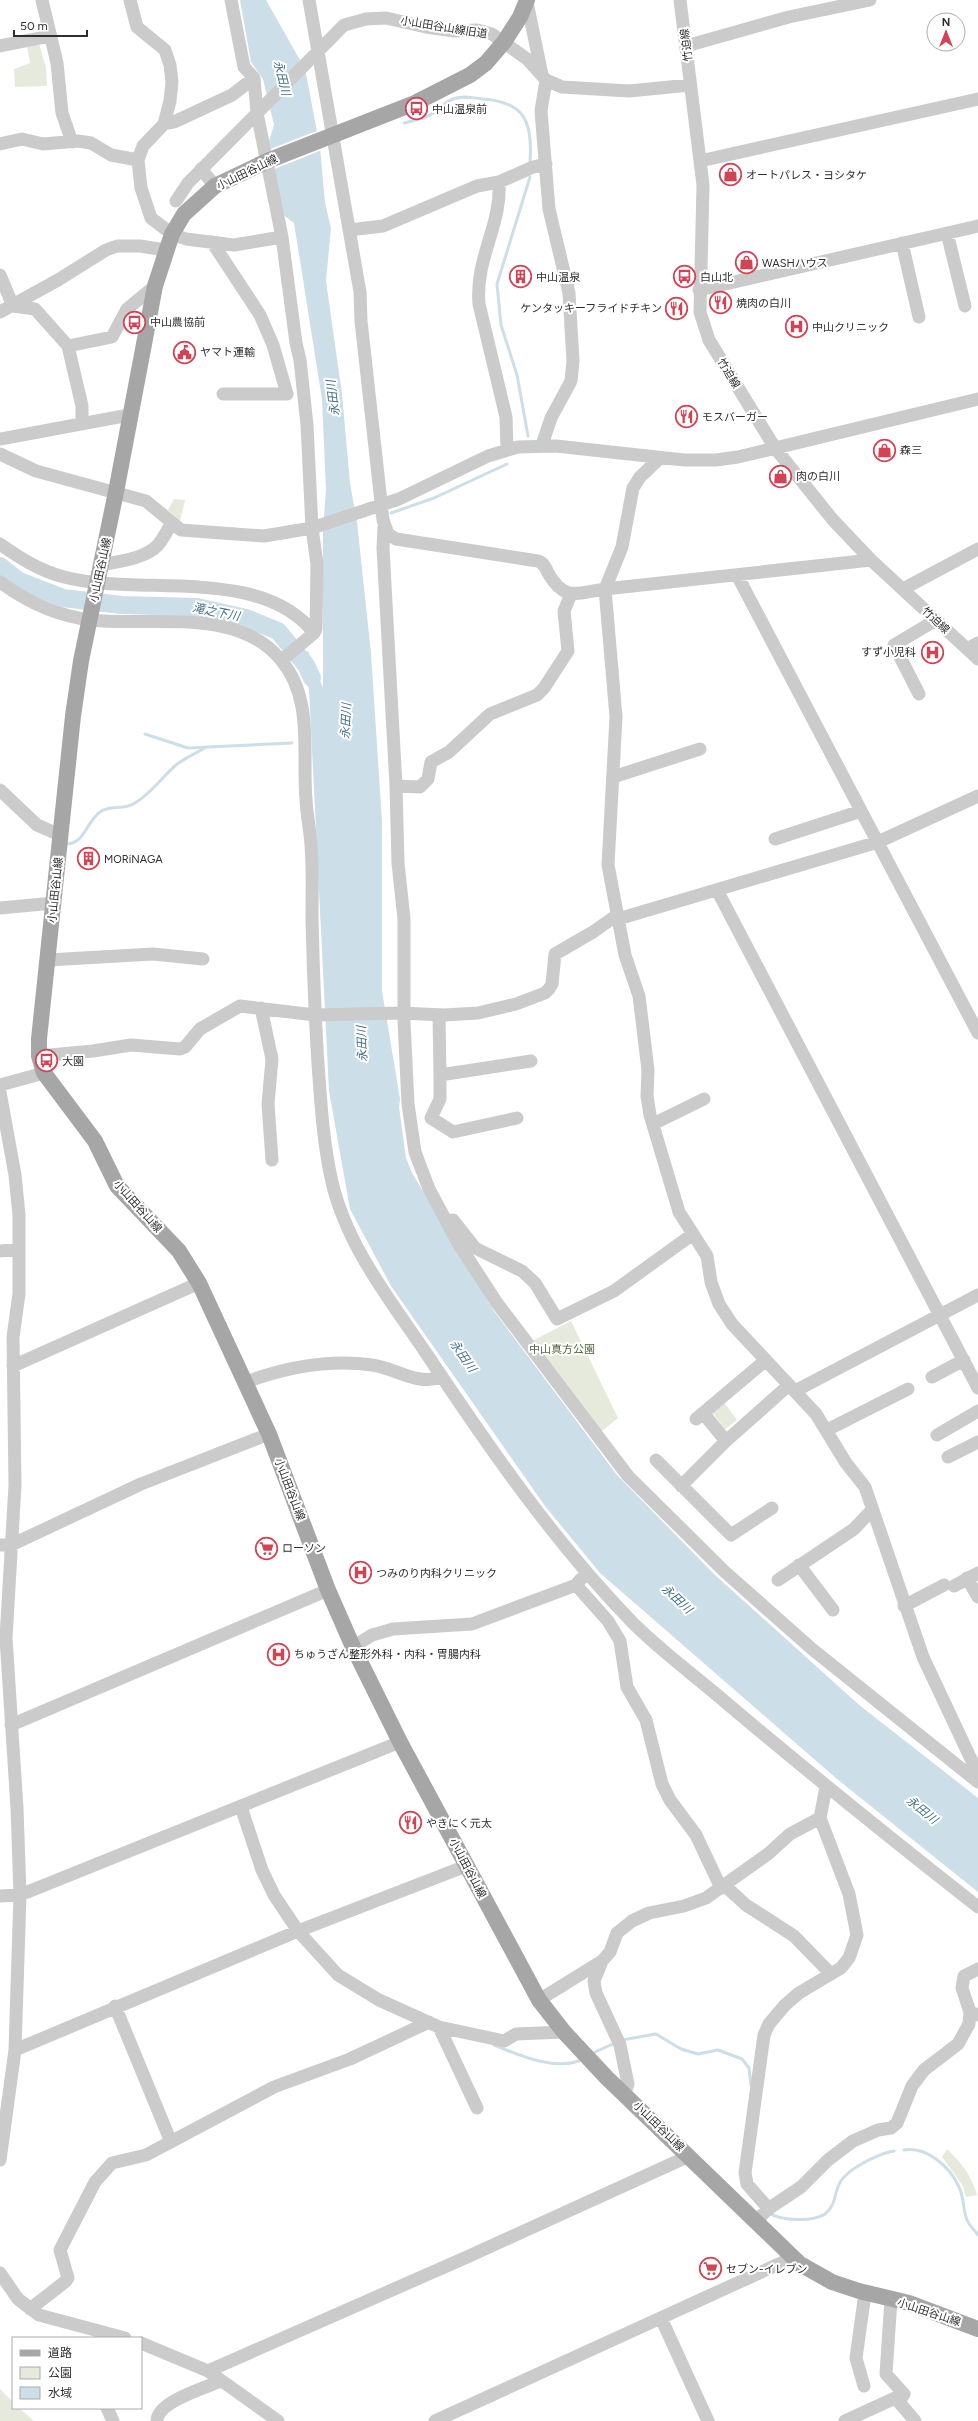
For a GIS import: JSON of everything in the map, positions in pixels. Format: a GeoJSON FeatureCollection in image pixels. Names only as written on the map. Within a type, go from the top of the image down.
{"type":"FeatureCollection","features":[{"type":"Feature","properties":{"kind":"main road","name":"小山田谷山線"},"geometry":{"type":"LineString","coordinates":[[527,1],[504,42],[486,63],[451,86],[415,103],[268,161],[215,186],[184,214],[172,234],[165,250],[154,286],[102,565],[81,661],[73,716],[60,835],[39,1039],[39,1056],[44,1073],[95,1141],[117,1186],[179,1251],[199,1283],[269,1434],[328,1590],[353,1647],[400,1742],[539,2000],[564,2032],[607,2078],[625,2093],[689,2156],[763,2214],[792,2258],[832,2282],[865,2293],[909,2304],[978,2329]]}},
{"type":"Feature","properties":{"kind":"street"},"geometry":{"type":"LineString","coordinates":[[42,0],[57,63],[62,113],[72,142]]}},
{"type":"Feature","properties":{"kind":"street"},"geometry":{"type":"LineString","coordinates":[[130,0],[137,27],[164,50],[170,65],[172,82],[170,101],[164,124],[143,146],[138,160],[141,188],[151,218],[172,234],[186,239],[245,244],[282,237]]}},
{"type":"Feature","properties":{"kind":"street"},"geometry":{"type":"LineString","coordinates":[[231,0],[244,68],[254,78],[257,113],[268,161],[282,237],[305,411],[312,528],[317,564],[317,621],[314,633],[282,660]]}},
{"type":"Feature","properties":{"kind":"street"},"geometry":{"type":"LineString","coordinates":[[309,0],[319,48],[360,292],[361,321],[380,505],[384,527],[384,571],[396,786],[398,863],[404,919],[402,1013],[411,1128],[419,1163],[429,1189],[443,1216],[497,1303],[628,1476],[724,1572],[812,1649],[978,1775]]}},
{"type":"Feature","properties":{"kind":"street","name":"竹迫線"},"geometry":{"type":"LineString","coordinates":[[680,0],[700,161],[703,204],[699,290],[700,312],[709,340],[775,448],[832,520],[936,620],[973,646],[978,659]]}},
{"type":"Feature","properties":{"kind":"street"},"geometry":{"type":"LineString","coordinates":[[686,46],[789,17],[870,0]]}},
{"type":"Feature","properties":{"kind":"street"},"geometry":{"type":"LineString","coordinates":[[527,1],[544,78],[541,111],[548,208],[561,254],[569,293],[573,361],[570,381],[551,418],[542,445]]}},
{"type":"Feature","properties":{"kind":"street","name":"小山田谷山線旧道"},"geometry":{"type":"LineString","coordinates":[[257,113],[319,48],[344,25],[366,19],[386,18],[454,31],[477,30],[492,34],[527,59],[544,78]]}},
{"type":"Feature","properties":{"kind":"street"},"geometry":{"type":"LineString","coordinates":[[0,46],[50,36]]}},
{"type":"Feature","properties":{"kind":"street"},"geometry":{"type":"LineString","coordinates":[[164,124],[174,122],[232,95],[254,78]]}},
{"type":"Feature","properties":{"kind":"street"},"geometry":{"type":"LineString","coordinates":[[544,78],[562,87],[629,91],[690,85]]}},
{"type":"Feature","properties":{"kind":"street"},"geometry":{"type":"LineString","coordinates":[[700,161],[978,99]]}},
{"type":"Feature","properties":{"kind":"street"},"geometry":{"type":"LineString","coordinates":[[176,201],[188,182],[257,113]]}},
{"type":"Feature","properties":{"kind":"street"},"geometry":{"type":"LineString","coordinates":[[0,144],[22,139],[43,144],[72,142],[91,143],[111,155],[138,160]]}},
{"type":"Feature","properties":{"kind":"street"},"geometry":{"type":"LineString","coordinates":[[349,230],[383,226],[477,186],[499,182],[533,167],[546,164]]}},
{"type":"Feature","properties":{"kind":"street"},"geometry":{"type":"LineString","coordinates":[[201,168],[215,186]]}},
{"type":"Feature","properties":{"kind":"street"},"geometry":{"type":"LineString","coordinates":[[499,182],[497,218],[481,262],[478,291],[479,304],[506,417],[507,450]]}},
{"type":"Feature","properties":{"kind":"street"},"geometry":{"type":"LineString","coordinates":[[699,290],[978,226]]}},
{"type":"Feature","properties":{"kind":"street"},"geometry":{"type":"LineString","coordinates":[[947,233],[965,306]]}},
{"type":"Feature","properties":{"kind":"street"},"geometry":{"type":"LineString","coordinates":[[212,242],[260,315],[273,345],[287,394],[223,394]]}},
{"type":"Feature","properties":{"kind":"street"},"geometry":{"type":"LineString","coordinates":[[902,243],[919,317]]}},
{"type":"Feature","properties":{"kind":"street"},"geometry":{"type":"LineString","coordinates":[[0,312],[13,306],[106,250],[117,246],[140,246],[165,250]]}},
{"type":"Feature","properties":{"kind":"street"},"geometry":{"type":"LineString","coordinates":[[0,275],[13,306]]}},
{"type":"Feature","properties":{"kind":"street"},"geometry":{"type":"LineString","coordinates":[[68,346],[112,337],[127,309],[154,286]]}},
{"type":"Feature","properties":{"kind":"street"},"geometry":{"type":"LineString","coordinates":[[13,306],[35,309],[68,346],[82,406],[82,423]]}},
{"type":"Feature","properties":{"kind":"street"},"geometry":{"type":"LineString","coordinates":[[0,454],[36,471],[146,501],[171,524],[180,530],[264,536],[312,528],[399,499],[488,456],[507,450],[542,445],[660,458],[716,460],[775,448],[978,399]]}},
{"type":"Feature","properties":{"kind":"street"},"geometry":{"type":"LineString","coordinates":[[0,439],[130,415]]}},
{"type":"Feature","properties":{"kind":"street"},"geometry":{"type":"LineString","coordinates":[[660,458],[640,477],[633,488],[622,547],[605,589],[616,717],[608,865],[625,955],[639,996],[648,1070],[647,1096],[653,1124],[679,1212],[707,1256],[712,1282],[719,1304],[732,1324],[816,1414],[846,1463],[865,1488],[904,1606],[923,1657],[978,1775]]}},
{"type":"Feature","properties":{"kind":"street"},"geometry":{"type":"LineString","coordinates":[[102,565],[133,558],[151,550],[158,545],[171,524]]}},
{"type":"Feature","properties":{"kind":"street"},"geometry":{"type":"LineString","coordinates":[[384,527],[388,534],[396,539],[538,561],[560,590],[571,594],[872,560]]}},
{"type":"Feature","properties":{"kind":"street"},"geometry":{"type":"LineString","coordinates":[[0,544],[32,565],[47,572],[97,586],[231,589],[271,601],[298,617],[314,633]]}},
{"type":"Feature","properties":{"kind":"street"},"geometry":{"type":"LineString","coordinates":[[903,589],[978,549]]}},
{"type":"Feature","properties":{"kind":"street"},"geometry":{"type":"LineString","coordinates":[[737,575],[976,1025]]}},
{"type":"Feature","properties":{"kind":"street"},"geometry":{"type":"LineString","coordinates":[[0,582],[26,601],[52,611],[91,618],[206,624],[254,638],[274,651],[282,660],[291,673],[299,691],[304,730],[305,794],[311,843],[315,1015],[320,1106],[328,1162],[340,1212],[354,1242],[442,1377],[521,1489],[565,1547],[634,1623],[669,1656],[826,1787],[978,1907]]}},
{"type":"Feature","properties":{"kind":"street"},"geometry":{"type":"LineString","coordinates":[[396,786],[420,787],[428,778],[431,762],[449,752],[482,720],[490,714],[537,695],[544,688],[568,651],[564,611],[571,594]]}},
{"type":"Feature","properties":{"kind":"street"},"geometry":{"type":"LineString","coordinates":[[919,694],[894,645],[936,620]]}},
{"type":"Feature","properties":{"kind":"street"},"geometry":{"type":"LineString","coordinates":[[613,777],[700,750]]}},
{"type":"Feature","properties":{"kind":"street"},"geometry":{"type":"LineString","coordinates":[[0,790],[37,825],[60,835]]}},
{"type":"Feature","properties":{"kind":"street"},"geometry":{"type":"LineString","coordinates":[[39,1056],[93,1051],[131,1045],[180,1049],[185,1047],[200,1029],[212,1020],[240,1006],[315,1015],[402,1013],[439,1015],[490,1011],[516,1004],[545,993],[552,984],[555,954],[617,917],[717,890],[878,842],[978,796]]}},
{"type":"Feature","properties":{"kind":"street"},"geometry":{"type":"LineString","coordinates":[[775,839],[861,811]]}},
{"type":"Feature","properties":{"kind":"street"},"geometry":{"type":"LineString","coordinates":[[717,890],[978,1388]]}},
{"type":"Feature","properties":{"kind":"street"},"geometry":{"type":"LineString","coordinates":[[0,908],[54,903]]}},
{"type":"Feature","properties":{"kind":"street"},"geometry":{"type":"LineString","coordinates":[[48,960],[153,954],[204,959]]}},
{"type":"Feature","properties":{"kind":"street"},"geometry":{"type":"LineString","coordinates":[[260,1008],[272,1059],[268,1104],[272,1160]]}},
{"type":"Feature","properties":{"kind":"street"},"geometry":{"type":"LineString","coordinates":[[439,1015],[440,1099],[431,1118],[453,1132],[517,1118]]}},
{"type":"Feature","properties":{"kind":"street"},"geometry":{"type":"LineString","coordinates":[[440,1075],[531,1061]]}},
{"type":"Feature","properties":{"kind":"street"},"geometry":{"type":"LineString","coordinates":[[0,1085],[44,1073]]}},
{"type":"Feature","properties":{"kind":"street"},"geometry":{"type":"LineString","coordinates":[[0,1092],[15,1175],[19,1248],[19,1294],[13,1337],[16,1456],[5,1545],[6,1638],[20,1895],[15,2050],[0,2160]]}},
{"type":"Feature","properties":{"kind":"street"},"geometry":{"type":"LineString","coordinates":[[653,1124],[704,1099]]}},
{"type":"Feature","properties":{"kind":"street"},"geometry":{"type":"LineString","coordinates":[[443,1216],[456,1222],[475,1248],[522,1271],[535,1283],[557,1319],[614,1291],[692,1234]]}},
{"type":"Feature","properties":{"kind":"street"},"geometry":{"type":"LineString","coordinates":[[0,1251],[19,1248]]}},
{"type":"Feature","properties":{"kind":"street"},"geometry":{"type":"LineString","coordinates":[[13,1366],[199,1283]]}},
{"type":"Feature","properties":{"kind":"street"},"geometry":{"type":"LineString","coordinates":[[681,1486],[726,1441],[792,1388],[978,1295]]}},
{"type":"Feature","properties":{"kind":"street"},"geometry":{"type":"LineString","coordinates":[[726,1441],[699,1416],[766,1360]]}},
{"type":"Feature","properties":{"kind":"street"},"geometry":{"type":"LineString","coordinates":[[932,1376],[964,1360]]}},
{"type":"Feature","properties":{"kind":"street"},"geometry":{"type":"LineString","coordinates":[[246,1382],[290,1367],[319,1364],[373,1365],[422,1380],[433,1380],[442,1377]]}},
{"type":"Feature","properties":{"kind":"street"},"geometry":{"type":"LineString","coordinates":[[827,1430],[908,1389]]}},
{"type":"Feature","properties":{"kind":"street"},"geometry":{"type":"LineString","coordinates":[[937,1435],[978,1411]]}},
{"type":"Feature","properties":{"kind":"street"},"geometry":{"type":"LineString","coordinates":[[5,1545],[141,1484],[269,1434]]}},
{"type":"Feature","properties":{"kind":"street"},"geometry":{"type":"LineString","coordinates":[[948,1457],[978,1442]]}},
{"type":"Feature","properties":{"kind":"street"},"geometry":{"type":"LineString","coordinates":[[656,1460],[731,1535],[772,1508]]}},
{"type":"Feature","properties":{"kind":"street"},"geometry":{"type":"LineString","coordinates":[[778,1580],[854,1529],[872,1510]]}},
{"type":"Feature","properties":{"kind":"street"},"geometry":{"type":"LineString","coordinates":[[799,1565],[834,1610]]}},
{"type":"Feature","properties":{"kind":"street"},"geometry":{"type":"LineString","coordinates":[[353,1647],[372,1635],[393,1630],[472,1624],[576,1585],[588,1573]]}},
{"type":"Feature","properties":{"kind":"street"},"geometry":{"type":"LineString","coordinates":[[904,1606],[949,1585],[973,1576],[978,1597]]}},
{"type":"Feature","properties":{"kind":"street"},"geometry":{"type":"LineString","coordinates":[[576,1585],[608,1621],[620,1640],[627,1688],[646,1720],[662,1784],[670,1800],[696,1835],[722,1886],[746,1905],[794,1936],[831,1974]]}},
{"type":"Feature","properties":{"kind":"street"},"geometry":{"type":"LineString","coordinates":[[11,1725],[328,1590]]}},
{"type":"Feature","properties":{"kind":"street"},"geometry":{"type":"LineString","coordinates":[[0,1896],[20,1895],[400,1742]]}},
{"type":"Feature","properties":{"kind":"street"},"geometry":{"type":"LineString","coordinates":[[826,1787],[820,1818],[849,1894],[857,1935],[849,1958],[841,1968],[799,1993],[785,2005],[769,2024],[764,2035],[745,2173],[747,2184],[763,2214],[800,2187],[828,2160],[853,2141],[878,2130],[891,2128],[897,2123],[912,2086],[924,2070],[958,2044],[969,2024],[974,2013],[963,1993],[962,1981],[964,1976],[978,1969]]}},
{"type":"Feature","properties":{"kind":"street"},"geometry":{"type":"LineString","coordinates":[[241,1806],[262,1870],[274,1895],[298,1931],[338,1975],[353,1986],[434,2025],[504,2041],[516,2034],[564,2032]]}},
{"type":"Feature","properties":{"kind":"street"},"geometry":{"type":"LineString","coordinates":[[539,2000],[602,1961],[610,1952],[617,1933],[632,1921],[649,1913],[684,1906],[706,1898],[768,1854],[790,1834],[820,1818]]}},
{"type":"Feature","properties":{"kind":"street"},"geometry":{"type":"LineString","coordinates":[[15,2050],[115,2006],[298,1931],[466,1866]]}},
{"type":"Feature","properties":{"kind":"street"},"geometry":{"type":"LineString","coordinates":[[602,1961],[594,1981],[596,1993],[619,2040],[628,2084],[625,2093]]}},
{"type":"Feature","properties":{"kind":"street"},"geometry":{"type":"LineString","coordinates":[[115,2006],[171,2142]]}},
{"type":"Feature","properties":{"kind":"street"},"geometry":{"type":"LineString","coordinates":[[434,2025],[477,2108]]}},
{"type":"Feature","properties":{"kind":"street"},"geometry":{"type":"LineString","coordinates":[[30,2309],[68,2278],[60,2250],[78,2213],[104,2170],[112,2163],[146,2154],[274,2087],[350,2060],[434,2025]]}},
{"type":"Feature","properties":{"kind":"street"},"geometry":{"type":"LineString","coordinates":[[208,2371],[424,2276],[689,2156]]}},
{"type":"Feature","properties":{"kind":"street"},"geometry":{"type":"LineString","coordinates":[[435,2421],[792,2258]]}},
{"type":"Feature","properties":{"kind":"street"},"geometry":{"type":"LineString","coordinates":[[0,2273],[18,2299],[30,2309],[48,2318],[120,2337]]}},
{"type":"Feature","properties":{"kind":"street"},"geometry":{"type":"LineString","coordinates":[[864,2386],[856,2358],[865,2293]]}},
{"type":"Feature","properties":{"kind":"street"},"geometry":{"type":"LineString","coordinates":[[891,2299],[886,2374],[904,2394]]}},
{"type":"Feature","properties":{"kind":"street"},"geometry":{"type":"LineString","coordinates":[[661,2318],[708,2421]]}},
{"type":"Feature","properties":{"kind":"street"},"geometry":{"type":"LineString","coordinates":[[142,2343],[208,2371],[278,2421]]}},
{"type":"Feature","properties":{"kind":"street"},"geometry":{"type":"LineString","coordinates":[[157,2421],[157,2415],[164,2406],[221,2381]]}},
{"type":"Feature","properties":{"kind":"street"},"geometry":{"type":"LineString","coordinates":[[844,2421],[904,2394]]}},
{"type":"Feature","properties":{"kind":"street"},"geometry":{"type":"LineString","coordinates":[[904,2394],[899,2402],[915,2421]]}},
{"type":"Feature","properties":{"kind":"street"},"geometry":{"type":"LineString","coordinates":[[107,2409],[113,2421]]}},
{"type":"Feature","properties":{"kind":"green space"},"geometry":{"type":"Polygon","coordinates":[[[39,43],[46,68],[47,86],[15,87],[14,69],[30,63],[27,46],[39,43]]]}},
{"type":"Feature","properties":{"kind":"green space"},"geometry":{"type":"Polygon","coordinates":[[[174,499],[185,500],[180,521],[168,510],[174,499]]]}},
{"type":"Feature","properties":{"kind":"green space","name":"中山真方公園"},"geometry":{"type":"Polygon","coordinates":[[[571,1321],[618,1418],[597,1435],[532,1341],[571,1321]]]}},
{"type":"Feature","properties":{"kind":"green space"},"geometry":{"type":"Polygon","coordinates":[[[723,1401],[737,1420],[725,1429],[712,1412],[723,1401]]]}},
{"type":"Feature","properties":{"kind":"green space"},"geometry":{"type":"Polygon","coordinates":[[[947,2149],[965,2170],[972,2181],[977,2195],[966,2197],[963,2186],[942,2157],[947,2149]]]}},
{"type":"Feature","properties":{"kind":"green space"},"geometry":{"type":"Polygon","coordinates":[[[0,2389],[12,2401],[12,2409],[20,2409],[34,2421],[0,2421],[0,2389]]]}},
{"type":"Feature","properties":{"kind":"water","name":"永田川"},"geometry":{"type":"Polygon","coordinates":[[[240,0],[266,0],[305,69],[320,147],[325,203],[331,228],[326,281],[342,394],[350,483],[357,522],[371,653],[382,822],[382,991],[400,1099],[399,1107],[406,1158],[412,1173],[494,1311],[617,1475],[714,1574],[858,1704],[978,1798],[978,1892],[837,1779],[600,1573],[545,1506],[391,1286],[350,1209],[329,1091],[309,689],[297,660],[308,651],[323,688],[323,530],[326,490],[322,399],[294,223],[281,213],[269,141],[274,125],[263,79],[251,62],[240,0]]]}},
{"type":"Feature","properties":{"kind":"pier"},"geometry":{"type":"Polygon","coordinates":[[[319,130],[322,150],[272,170],[268,150],[319,130]]]}},
{"type":"Feature","properties":{"kind":"waterway"},"geometry":{"type":"LineString","coordinates":[[404,123],[427,116],[447,102],[460,97],[497,101],[508,104],[517,109],[523,116],[527,125],[530,135],[530,161]]}},
{"type":"Feature","properties":{"kind":"waterway"},"geometry":{"type":"LineString","coordinates":[[528,436],[517,375],[501,325],[497,284],[530,177]]}},
{"type":"Feature","properties":{"kind":"waterway"},"geometry":{"type":"LineString","coordinates":[[391,513],[434,498],[507,464]]}},
{"type":"Feature","properties":{"kind":"waterway","name":"滝之下川"},"geometry":{"type":"LineString","coordinates":[[0,566],[19,581],[63,598],[121,605],[197,607],[246,618],[278,631],[306,665],[312,678]]}},
{"type":"Feature","properties":{"kind":"waterway"},"geometry":{"type":"LineString","coordinates":[[145,734],[188,748],[292,743]]}},
{"type":"Feature","properties":{"kind":"waterway"},"geometry":{"type":"LineString","coordinates":[[67,844],[78,840],[91,821],[100,812],[108,809],[129,806],[139,801],[176,765],[205,748]]}},
{"type":"Feature","properties":{"kind":"waterway"},"geometry":{"type":"LineString","coordinates":[[622,2040],[656,2034],[681,2049],[698,2054],[718,2050],[742,2059],[749,2068],[751,2086]]}},
{"type":"Feature","properties":{"kind":"waterway"},"geometry":{"type":"LineString","coordinates":[[595,2052],[615,2043]]}},
{"type":"Feature","properties":{"kind":"waterway"},"geometry":{"type":"LineString","coordinates":[[494,2045],[525,2057],[547,2063],[558,2064],[579,2061]]}},
{"type":"Feature","properties":{"kind":"waterway"},"geometry":{"type":"LineString","coordinates":[[904,2150],[921,2151],[944,2165],[961,2191],[967,2220],[978,2235]]}},
{"type":"Feature","properties":{"kind":"waterway"},"geometry":{"type":"LineString","coordinates":[[769,2213],[781,2218],[797,2220],[820,2217],[831,2208],[838,2187],[847,2175],[871,2159],[894,2151]]}},
{"type":"Feature","properties":{"kind":"place","name":"中山温泉前"},"geometry":{"type":"Point","coordinates":[416,109]}},
{"type":"Feature","properties":{"kind":"place","name":"オートパレス・ヨシタケ"},"geometry":{"type":"Point","coordinates":[730,175]}},
{"type":"Feature","properties":{"kind":"place","name":"WASHハウス"},"geometry":{"type":"Point","coordinates":[746,263]}},
{"type":"Feature","properties":{"kind":"place","name":"中山温泉"},"geometry":{"type":"Point","coordinates":[520,277]}},
{"type":"Feature","properties":{"kind":"place","name":"白山北"},"geometry":{"type":"Point","coordinates":[685,277]}},
{"type":"Feature","properties":{"kind":"place","name":"焼肉の白川"},"geometry":{"type":"Point","coordinates":[721,303]}},
{"type":"Feature","properties":{"kind":"place","name":"ケンタッキーフライドチキン"},"geometry":{"type":"Point","coordinates":[677,308]}},
{"type":"Feature","properties":{"kind":"place","name":"中山農協前"},"geometry":{"type":"Point","coordinates":[134,322]}},
{"type":"Feature","properties":{"kind":"place","name":"中山クリニック"},"geometry":{"type":"Point","coordinates":[797,327]}},
{"type":"Feature","properties":{"kind":"place","name":"ヤマト運輸"},"geometry":{"type":"Point","coordinates":[184,352]}},
{"type":"Feature","properties":{"kind":"place","name":"モスバーガー"},"geometry":{"type":"Point","coordinates":[687,417]}},
{"type":"Feature","properties":{"kind":"place","name":"森三"},"geometry":{"type":"Point","coordinates":[884,450]}},
{"type":"Feature","properties":{"kind":"place","name":"肉の白川"},"geometry":{"type":"Point","coordinates":[780,476]}},
{"type":"Feature","properties":{"kind":"place","name":"すず小児科"},"geometry":{"type":"Point","coordinates":[932,652]}},
{"type":"Feature","properties":{"kind":"place","name":"MORiNAGA"},"geometry":{"type":"Point","coordinates":[88,859]}},
{"type":"Feature","properties":{"kind":"place","name":"大園"},"geometry":{"type":"Point","coordinates":[47,1061]}},
{"type":"Feature","properties":{"kind":"place","name":"ローソン"},"geometry":{"type":"Point","coordinates":[267,1548]}},
{"type":"Feature","properties":{"kind":"place","name":"つみのり内科クリニック"},"geometry":{"type":"Point","coordinates":[361,1573]}},
{"type":"Feature","properties":{"kind":"place","name":"ちゅうざん整形外科・内科・胃腸内科"},"geometry":{"type":"Point","coordinates":[279,1654]}},
{"type":"Feature","properties":{"kind":"place","name":"やきにく元太"},"geometry":{"type":"Point","coordinates":[410,1823]}},
{"type":"Feature","properties":{"kind":"place","name":"セブン-イレブン"},"geometry":{"type":"Point","coordinates":[710,2269]}}]}
